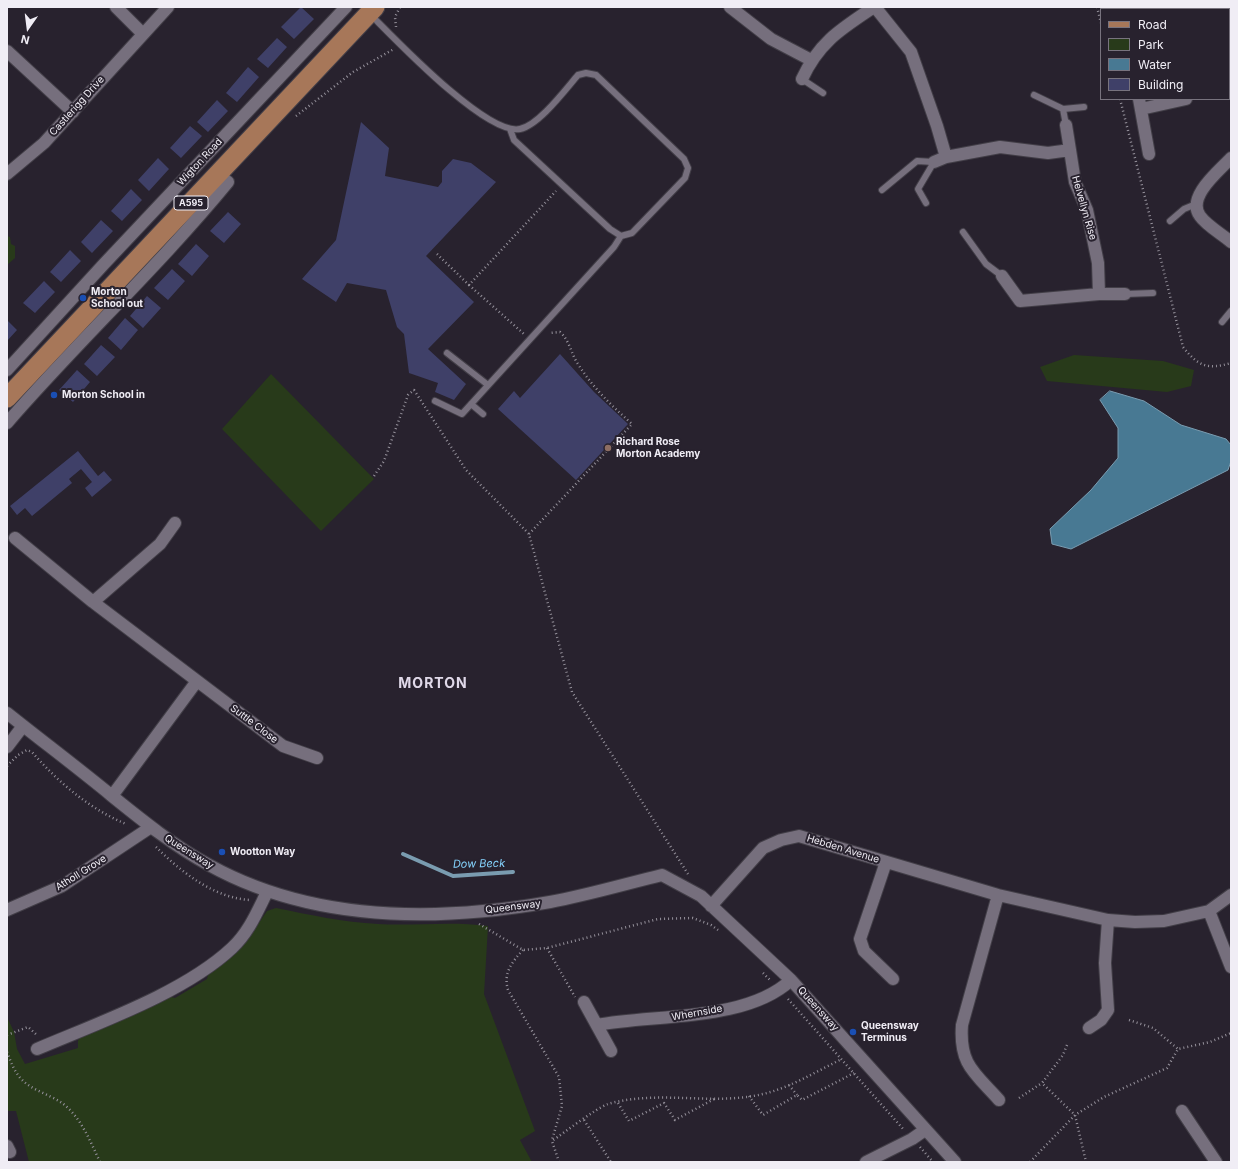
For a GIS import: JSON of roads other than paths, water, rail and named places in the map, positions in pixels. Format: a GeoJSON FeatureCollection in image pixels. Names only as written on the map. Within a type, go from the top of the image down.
{"type":"FeatureCollection","features":[{"type":"Feature","properties":{"kind":"main road","name":"A595"},"geometry":{"type":"LineString","coordinates":[[7,398],[372,10]]}},
{"type":"Feature","properties":{"kind":"street"},"geometry":{"type":"LineString","coordinates":[[116,7],[143,34]]}},
{"type":"Feature","properties":{"kind":"street","name":"Castlerigg Drive"},"geometry":{"type":"LineString","coordinates":[[7,174],[44,143],[168,7]]}},
{"type":"Feature","properties":{"kind":"street","name":"Wigton Road"},"geometry":{"type":"LineString","coordinates":[[7,370],[103,265],[346,7]]}},
{"type":"Feature","properties":{"kind":"street"},"geometry":{"type":"LineString","coordinates":[[730,7],[772,39],[811,60]]}},
{"type":"Feature","properties":{"kind":"street"},"geometry":{"type":"LineString","coordinates":[[802,79],[811,60],[835,32],[874,7],[911,52],[938,126],[946,156]]}},
{"type":"Feature","properties":{"kind":"street"},"geometry":{"type":"LineString","coordinates":[[7,51],[73,112]]}},
{"type":"Feature","properties":{"kind":"street"},"geometry":{"type":"LineString","coordinates":[[1149,154],[1140,104],[1177,100]]}},
{"type":"Feature","properties":{"kind":"street","name":"Helvellyn Rise"},"geometry":{"type":"LineString","coordinates":[[1066,125],[1075,182],[1087,210],[1098,263],[1099,294]]}},
{"type":"Feature","properties":{"kind":"street"},"geometry":{"type":"LineString","coordinates":[[934,162],[946,156],[1000,147],[1048,153],[1070,150]]}},
{"type":"Feature","properties":{"kind":"street"},"geometry":{"type":"LineString","coordinates":[[1231,158],[1199,192],[1196,204],[1200,216],[1231,242]]}},
{"type":"Feature","properties":{"kind":"street"},"geometry":{"type":"LineString","coordinates":[[7,422],[53,370],[174,246],[220,192],[228,182],[218,174]]}},
{"type":"Feature","properties":{"kind":"street"},"geometry":{"type":"LineString","coordinates":[[1002,276],[1020,302],[1099,294],[1125,294]]}},
{"type":"Feature","properties":{"kind":"street"},"geometry":{"type":"LineString","coordinates":[[93,602],[160,544],[175,523]]}},
{"type":"Feature","properties":{"kind":"street","name":"Suttle Close"},"geometry":{"type":"LineString","coordinates":[[15,538],[93,602],[283,746],[317,758]]}},
{"type":"Feature","properties":{"kind":"street"},"geometry":{"type":"LineString","coordinates":[[112,796],[197,681]]}},
{"type":"Feature","properties":{"kind":"street","name":"Queensway"},"geometry":{"type":"LineString","coordinates":[[7,713],[151,827],[209,866],[268,892],[319,905],[377,913],[455,913],[552,902],[662,875],[701,896],[791,980],[955,1162]]}},
{"type":"Feature","properties":{"kind":"street"},"geometry":{"type":"LineString","coordinates":[[7,747],[23,726]]}},
{"type":"Feature","properties":{"kind":"street","name":"Atholl Grove"},"geometry":{"type":"LineString","coordinates":[[7,910],[62,886],[151,827]]}},
{"type":"Feature","properties":{"kind":"street","name":"Hebden Avenue"},"geometry":{"type":"LineString","coordinates":[[711,906],[764,848],[787,838],[799,836],[998,895],[1108,920],[1135,922],[1164,921],[1209,910],[1231,895]]}},
{"type":"Feature","properties":{"kind":"street"},"geometry":{"type":"LineString","coordinates":[[886,862],[860,939],[864,951],[893,979]]}},
{"type":"Feature","properties":{"kind":"street"},"geometry":{"type":"LineString","coordinates":[[37,1049],[129,1009],[195,975],[232,948],[248,930],[268,892]]}},
{"type":"Feature","properties":{"kind":"street"},"geometry":{"type":"LineString","coordinates":[[998,895],[962,1025],[961,1043],[967,1064],[999,1100]]}},
{"type":"Feature","properties":{"kind":"street"},"geometry":{"type":"LineString","coordinates":[[1209,910],[1231,967]]}},
{"type":"Feature","properties":{"kind":"street"},"geometry":{"type":"LineString","coordinates":[[1089,1028],[1101,1020],[1108,1010],[1105,963],[1108,920]]}},
{"type":"Feature","properties":{"kind":"street","name":"Whernside"},"geometry":{"type":"LineString","coordinates":[[597,1025],[637,1020],[678,1018],[744,1005],[764,998],[780,990],[791,980]]}},
{"type":"Feature","properties":{"kind":"street"},"geometry":{"type":"LineString","coordinates":[[579,999],[597,1025],[611,1051]]}},
{"type":"Feature","properties":{"kind":"street"},"geometry":{"type":"LineString","coordinates":[[1182,1110],[1216,1162]]}},
{"type":"Feature","properties":{"kind":"street"},"geometry":{"type":"LineString","coordinates":[[866,1162],[912,1139],[925,1130]]}},
{"type":"Feature","properties":{"kind":"lane"},"geometry":{"type":"LineString","coordinates":[[372,10],[399,44],[456,96],[510,129],[521,129],[532,123],[578,75],[586,73],[596,75],[684,159],[688,168],[685,178],[632,233],[621,236],[614,247],[462,414],[435,401]]}},
{"type":"Feature","properties":{"kind":"lane"},"geometry":{"type":"LineString","coordinates":[[802,79],[823,93]]}},
{"type":"Feature","properties":{"kind":"lane"},"geometry":{"type":"LineString","coordinates":[[1034,95],[1063,109],[1084,107]]}},
{"type":"Feature","properties":{"kind":"lane"},"geometry":{"type":"LineString","coordinates":[[1063,109],[1066,125]]}},
{"type":"Feature","properties":{"kind":"lane"},"geometry":{"type":"LineString","coordinates":[[510,129],[514,140],[610,230],[621,236]]}},
{"type":"Feature","properties":{"kind":"lane"},"geometry":{"type":"LineString","coordinates":[[882,190],[916,161],[934,162],[918,188],[926,203]]}},
{"type":"Feature","properties":{"kind":"lane"},"geometry":{"type":"LineString","coordinates":[[1170,221],[1184,209],[1196,204]]}},
{"type":"Feature","properties":{"kind":"lane"},"geometry":{"type":"LineString","coordinates":[[963,232],[986,264],[1002,276]]}},
{"type":"Feature","properties":{"kind":"lane"},"geometry":{"type":"LineString","coordinates":[[1125,294],[1153,293]]}},
{"type":"Feature","properties":{"kind":"lane"},"geometry":{"type":"LineString","coordinates":[[1222,322],[1231,311]]}},
{"type":"Feature","properties":{"kind":"lane"},"geometry":{"type":"LineString","coordinates":[[447,353],[488,386]]}},
{"type":"Feature","properties":{"kind":"lane"},"geometry":{"type":"LineString","coordinates":[[471,404],[483,414]]}},
{"type":"Feature","properties":{"kind":"water"},"geometry":{"type":"Polygon","coordinates":[[[1110,391],[1144,401],[1181,425],[1226,439],[1231,445],[1231,461],[1228,470],[1071,549],[1052,544],[1050,529],[1091,490],[1118,458],[1118,428],[1100,400],[1110,391]]]}},
{"type":"Feature","properties":{"kind":"waterway","name":"Dow Beck"},"geometry":{"type":"LineString","coordinates":[[403,854],[453,876],[513,872]]}},
{"type":"Feature","properties":{"kind":"place","name":"Morton School out"},"geometry":{"type":"Point","coordinates":[83,298]}},
{"type":"Feature","properties":{"kind":"place","name":"Morton School in"},"geometry":{"type":"Point","coordinates":[54,395]}},
{"type":"Feature","properties":{"kind":"place","name":"Richard Rose Morton Academy"},"geometry":{"type":"Point","coordinates":[608,448]}},
{"type":"Feature","properties":{"kind":"place","name":"Wootton Way"},"geometry":{"type":"Point","coordinates":[222,852]}},
{"type":"Feature","properties":{"kind":"place","name":"Queensway Terminus"},"geometry":{"type":"Point","coordinates":[853,1032]}},
{"type":"Feature","properties":{"kind":"district","name":"MORTON"},"geometry":{"type":"Point","coordinates":[433,684]}}]}
